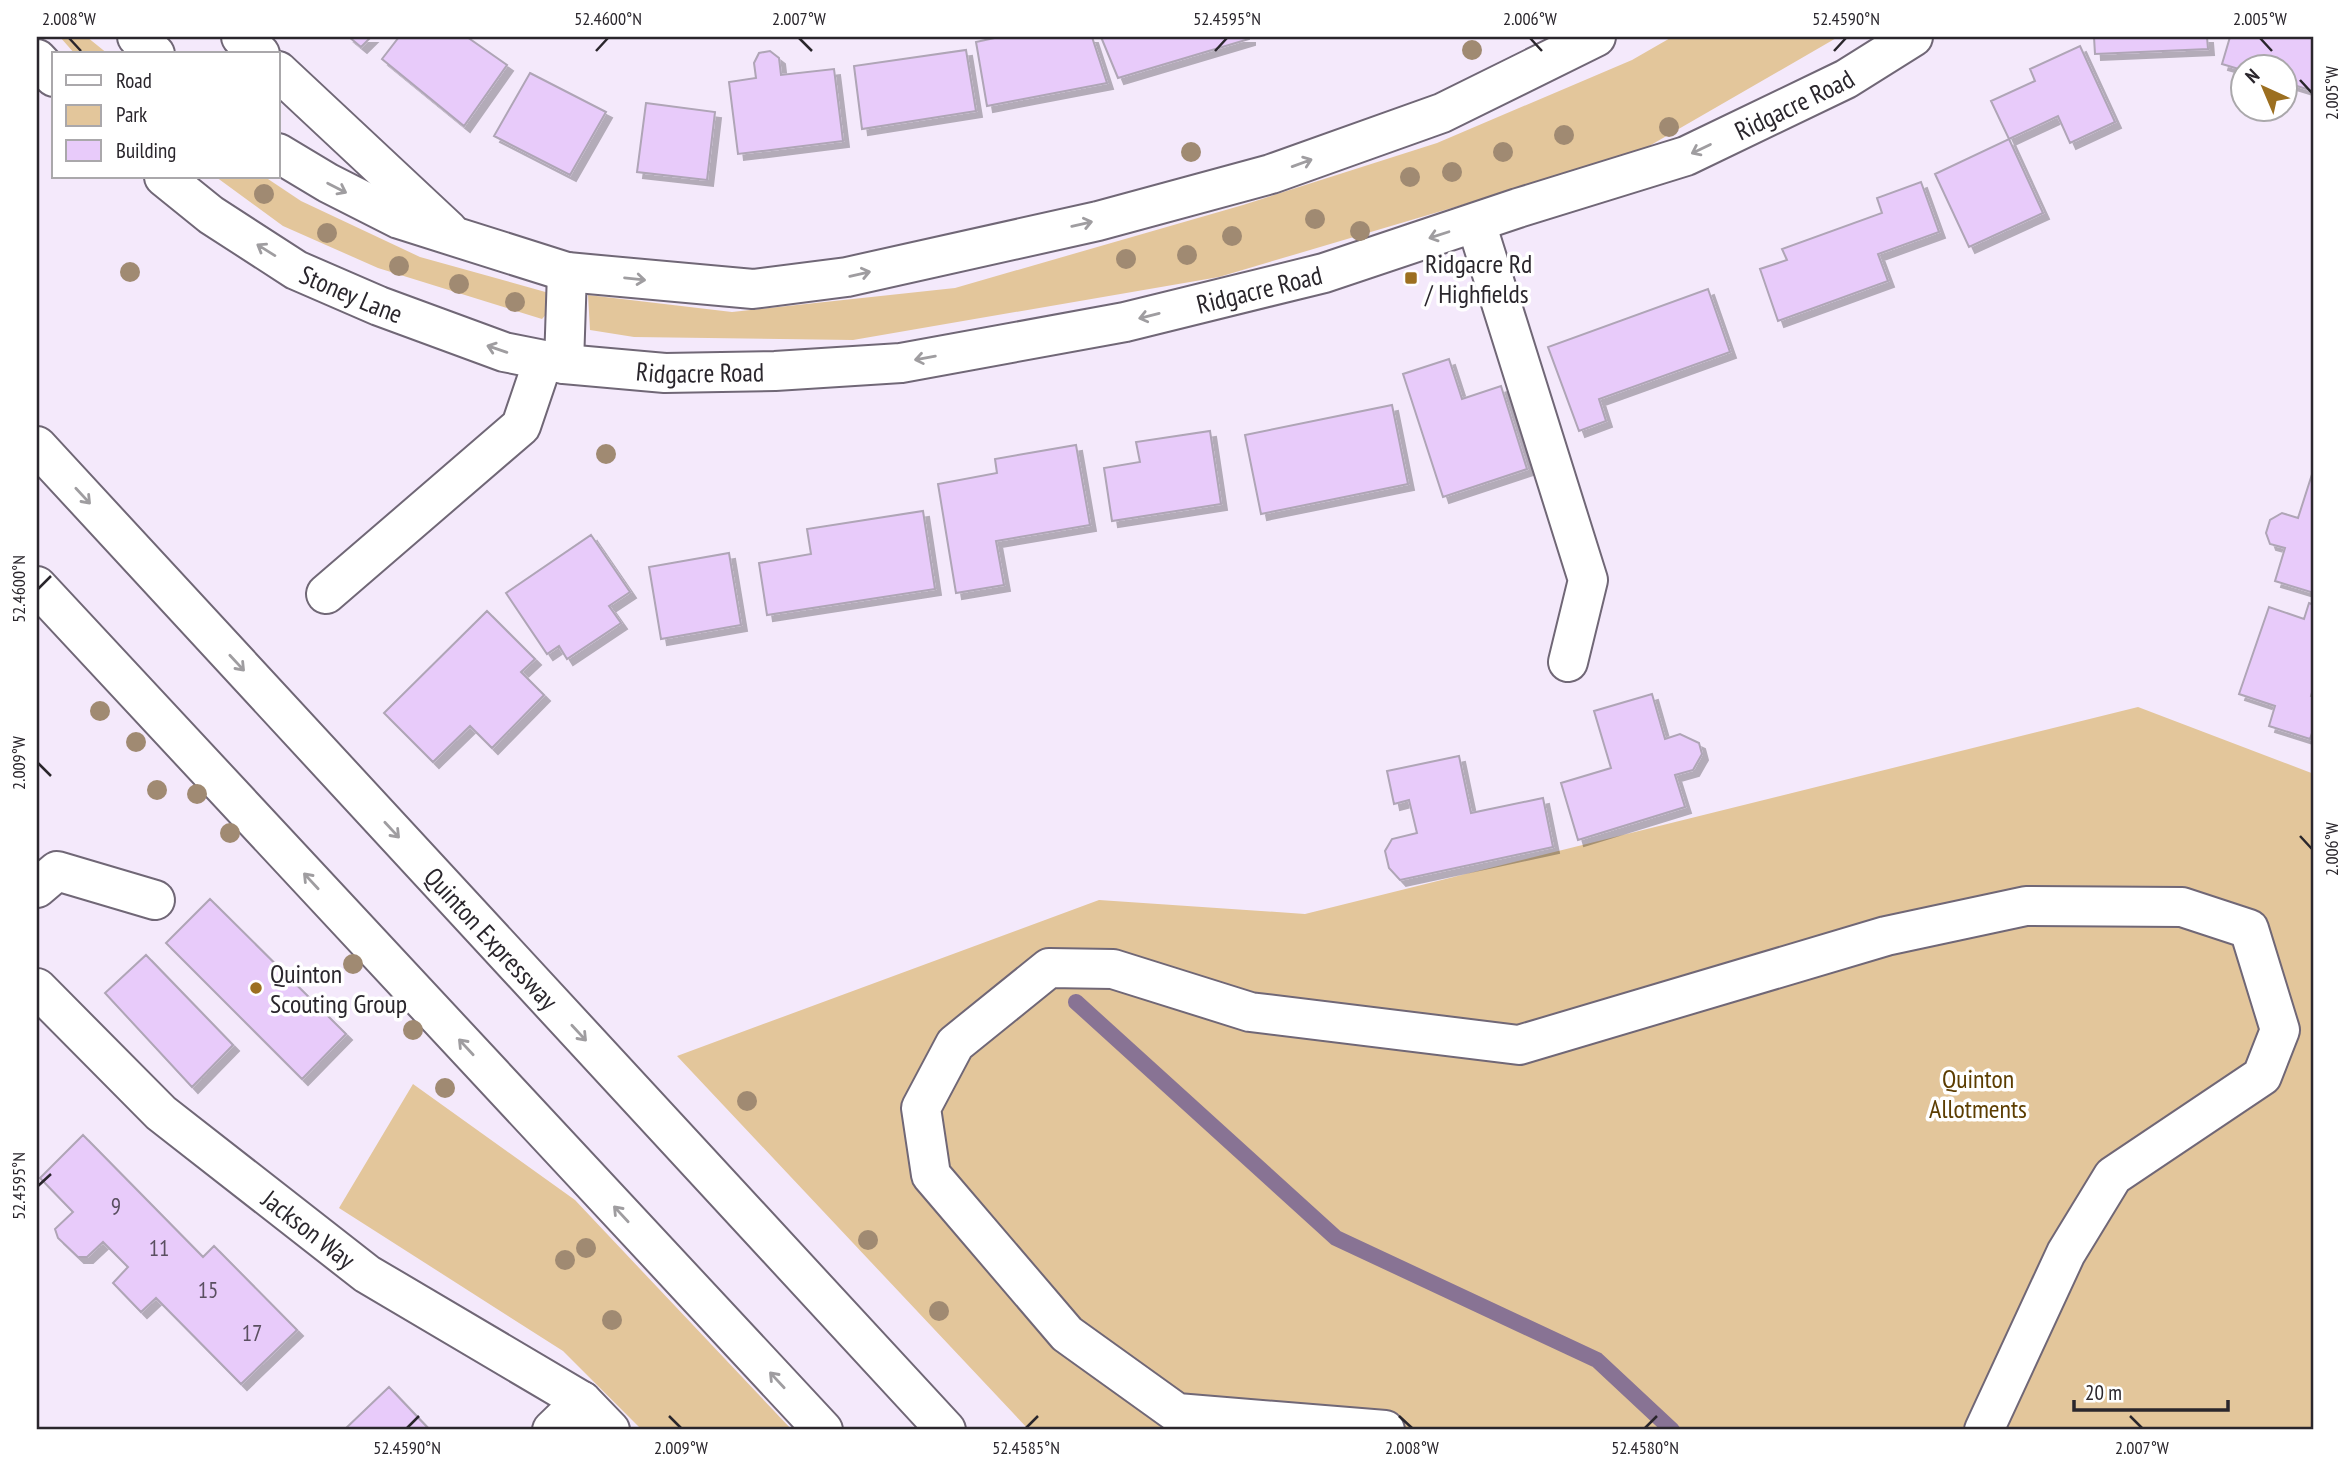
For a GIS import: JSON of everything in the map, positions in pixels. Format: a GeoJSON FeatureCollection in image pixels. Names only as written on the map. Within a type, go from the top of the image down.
{"type":"FeatureCollection","features":[{"type":"Feature","properties":{"kind":"main road"},"geometry":{"type":"LineString","coordinates":[[138,37],[153,52]]}},
{"type":"Feature","properties":{"kind":"main road"},"geometry":{"type":"LineString","coordinates":[[241,37],[258,52]]}},
{"type":"Feature","properties":{"kind":"main road"},"geometry":{"type":"LineString","coordinates":[[280,154],[328,183],[399,219],[567,272],[753,289],[847,277],[1098,221],[1271,174],[1442,113],[1596,37]]}},
{"type":"Feature","properties":{"kind":"main road","name":"Ridgacre Road"},"geometry":{"type":"LineString","coordinates":[[553,362],[665,373],[775,371],[901,363],[1125,322],[1324,273],[1686,156],[1846,79],[1913,37]]}},
{"type":"Feature","properties":{"kind":"main road"},"geometry":{"type":"LineString","coordinates":[[37,59],[52,75]]}},
{"type":"Feature","properties":{"kind":"main road"},"geometry":{"type":"LineString","coordinates":[[280,74],[456,237]]}},
{"type":"Feature","properties":{"kind":"main road","name":"Stoney Lane"},"geometry":{"type":"LineString","coordinates":[[165,178],[211,215],[296,270],[379,306],[504,352],[553,362]]}},
{"type":"Feature","properties":{"kind":"main road"},"geometry":{"type":"LineString","coordinates":[[1476,223],[1588,580],[1568,662]]}},
{"type":"Feature","properties":{"kind":"main road"},"geometry":{"type":"LineString","coordinates":[[326,594],[521,426],[553,362],[567,272]]}},
{"type":"Feature","properties":{"kind":"main road","name":"Quinton Expressway"},"geometry":{"type":"LineString","coordinates":[[37,446],[946,1430]]}},
{"type":"Feature","properties":{"kind":"main road"},"geometry":{"type":"LineString","coordinates":[[37,586],[823,1430]]}},
{"type":"Feature","properties":{"kind":"main road"},"geometry":{"type":"LineString","coordinates":[[37,888],[57,871],[155,900]]}},
{"type":"Feature","properties":{"kind":"main road"},"geometry":{"type":"LineString","coordinates":[[1385,1430],[1177,1413],[1067,1334],[931,1175],[921,1108],[955,1044],[1049,968],[1113,968],[1250,1012],[1518,1045],[1886,936],[2026,906],[2182,907],[2249,929],[2280,1030],[2262,1076],[2113,1176],[2066,1253],[1984,1430]]}},
{"type":"Feature","properties":{"kind":"main road","name":"Jackson Way"},"geometry":{"type":"LineString","coordinates":[[37,988],[161,1113],[367,1274],[582,1401],[610,1430]]}},
{"type":"Feature","properties":{"kind":"main road"},"geometry":{"type":"LineString","coordinates":[[552,1430],[582,1401]]}},
{"type":"Feature","properties":{"kind":"green space"},"geometry":{"type":"Polygon","coordinates":[[[60,37],[87,37],[106,52],[73,52],[60,37]]]}},
{"type":"Feature","properties":{"kind":"green space"},"geometry":{"type":"Polygon","coordinates":[[[1672,37],[1838,37],[1637,153],[1219,277],[853,340],[634,337],[590,330],[588,295],[732,312],[955,288],[1243,205],[1437,143],[1632,60],[1672,37]]]}},
{"type":"Feature","properties":{"kind":"green space"},"geometry":{"type":"Polygon","coordinates":[[[217,178],[266,178],[301,201],[420,257],[549,293],[552,308],[542,319],[378,268],[283,226],[217,178]]]}},
{"type":"Feature","properties":{"kind":"green space","name":"Quinton Allotments"},"geometry":{"type":"Polygon","coordinates":[[[2138,707],[2314,774],[2314,1430],[1029,1430],[677,1056],[1099,900],[1305,914],[2138,707]]]}},
{"type":"Feature","properties":{"kind":"green space"},"geometry":{"type":"Polygon","coordinates":[[[413,1084],[575,1200],[792,1430],[642,1430],[563,1351],[339,1208],[413,1084]]]}},
{"type":"Feature","properties":{"kind":"building"},"geometry":{"type":"Polygon","coordinates":[[[349,37],[371,37],[361,47],[349,37]]]}},
{"type":"Feature","properties":{"kind":"building"},"geometry":{"type":"Polygon","coordinates":[[[399,37],[467,37],[507,65],[464,126],[382,59],[399,37]]]}},
{"type":"Feature","properties":{"kind":"building"},"geometry":{"type":"Polygon","coordinates":[[[999,37],[1092,37],[1107,83],[987,106],[976,42],[999,37]]]}},
{"type":"Feature","properties":{"kind":"building"},"geometry":{"type":"Polygon","coordinates":[[[1101,37],[1249,37],[1249,39],[1118,78],[1101,37]]]}},
{"type":"Feature","properties":{"kind":"building"},"geometry":{"type":"Polygon","coordinates":[[[2094,37],[2207,37],[2208,49],[2095,54],[2094,37]]]}},
{"type":"Feature","properties":{"kind":"building"},"geometry":{"type":"Polygon","coordinates":[[[2230,37],[2314,37],[2313,91],[2298,86],[2298,52],[2228,52],[2228,66],[2222,64],[2230,37]]]}},
{"type":"Feature","properties":{"kind":"building"},"geometry":{"type":"Polygon","coordinates":[[[2080,46],[2115,122],[2070,143],[2058,116],[2009,139],[1991,101],[2035,81],[2030,69],[2080,46]]]}},
{"type":"Feature","properties":{"kind":"building"},"geometry":{"type":"Polygon","coordinates":[[[966,50],[976,111],[862,129],[854,66],[966,50]]]}},
{"type":"Feature","properties":{"kind":"building"},"geometry":{"type":"Polygon","coordinates":[[[770,51],[779,58],[781,75],[834,69],[843,141],[738,154],[729,82],[756,78],[754,63],[759,53],[770,51]]]}},
{"type":"Feature","properties":{"kind":"building"},"geometry":{"type":"Polygon","coordinates":[[[530,73],[606,112],[570,175],[494,136],[530,73]]]}},
{"type":"Feature","properties":{"kind":"building"},"geometry":{"type":"Polygon","coordinates":[[[646,103],[715,112],[707,180],[637,172],[646,103]]]}},
{"type":"Feature","properties":{"kind":"building"},"geometry":{"type":"Polygon","coordinates":[[[2009,139],[2043,213],[1969,247],[1935,174],[2009,139]]]}},
{"type":"Feature","properties":{"kind":"building"},"geometry":{"type":"Polygon","coordinates":[[[1921,182],[1939,232],[1878,254],[1888,281],[1778,321],[1760,269],[1787,260],[1782,249],[1882,213],[1877,198],[1921,182]]]}},
{"type":"Feature","properties":{"kind":"building"},"geometry":{"type":"Polygon","coordinates":[[[1708,289],[1730,352],[1599,399],[1606,421],[1579,431],[1548,347],[1708,289]]]}},
{"type":"Feature","properties":{"kind":"building"},"geometry":{"type":"Polygon","coordinates":[[[1449,359],[1462,399],[1501,386],[1527,469],[1443,497],[1403,374],[1449,359]]]}},
{"type":"Feature","properties":{"kind":"building"},"geometry":{"type":"Polygon","coordinates":[[[1392,405],[1408,484],[1261,514],[1245,435],[1392,405]]]}},
{"type":"Feature","properties":{"kind":"building"},"geometry":{"type":"Polygon","coordinates":[[[1210,431],[1221,504],[1112,521],[1104,468],[1140,462],[1136,442],[1210,431]]]}},
{"type":"Feature","properties":{"kind":"building"},"geometry":{"type":"Polygon","coordinates":[[[1076,445],[1090,525],[996,541],[1004,585],[956,593],[938,484],[997,473],[995,459],[1076,445]]]}},
{"type":"Feature","properties":{"kind":"building"},"geometry":{"type":"Polygon","coordinates":[[[2314,468],[2314,593],[2275,581],[2285,548],[2270,544],[2266,533],[2270,520],[2282,513],[2298,518],[2314,468]]]}},
{"type":"Feature","properties":{"kind":"building"},"geometry":{"type":"Polygon","coordinates":[[[923,511],[935,589],[767,615],[759,563],[811,554],[807,529],[923,511]]]}},
{"type":"Feature","properties":{"kind":"building"},"geometry":{"type":"Polygon","coordinates":[[[591,535],[630,592],[609,606],[621,623],[567,659],[559,646],[547,654],[506,593],[591,535]]]}},
{"type":"Feature","properties":{"kind":"building"},"geometry":{"type":"Polygon","coordinates":[[[729,553],[741,625],[661,639],[649,567],[729,553]]]}},
{"type":"Feature","properties":{"kind":"building"},"geometry":{"type":"Polygon","coordinates":[[[2309,603],[2314,605],[2314,685],[2311,696],[2314,697],[2314,727],[2310,739],[2269,726],[2275,706],[2239,694],[2269,607],[2304,619],[2309,603]]]}},
{"type":"Feature","properties":{"kind":"building"},"geometry":{"type":"Polygon","coordinates":[[[487,611],[535,659],[521,672],[544,695],[492,748],[470,726],[433,762],[384,713],[487,611]]]}},
{"type":"Feature","properties":{"kind":"building"},"geometry":{"type":"Polygon","coordinates":[[[1652,694],[1665,739],[1680,734],[1699,743],[1702,754],[1693,770],[1675,775],[1685,807],[1578,840],[1561,783],[1611,768],[1594,711],[1652,694]]]}},
{"type":"Feature","properties":{"kind":"building"},"geometry":{"type":"Polygon","coordinates":[[[1459,756],[1471,813],[1543,798],[1553,847],[1400,880],[1389,868],[1385,851],[1392,839],[1417,833],[1409,800],[1394,804],[1387,771],[1459,756]]]}},
{"type":"Feature","properties":{"kind":"building","name":"Quinton Scouting Group"},"geometry":{"type":"Polygon","coordinates":[[[210,899],[346,1034],[302,1079],[166,943],[210,899]]]}},
{"type":"Feature","properties":{"kind":"building"},"geometry":{"type":"Polygon","coordinates":[[[146,955],[233,1045],[192,1087],[105,993],[146,955]]]}},
{"type":"Feature","properties":{"kind":"building"},"geometry":{"type":"Polygon","coordinates":[[[83,1135],[203,1257],[214,1246],[297,1330],[241,1384],[156,1298],[141,1312],[113,1283],[128,1267],[103,1242],[87,1257],[78,1257],[58,1238],[55,1229],[73,1212],[40,1178],[83,1135]]]}},
{"type":"Feature","properties":{"kind":"building"},"geometry":{"type":"Polygon","coordinates":[[[389,1387],[428,1428],[426,1430],[344,1430],[389,1387]]]}},
{"type":"Feature","properties":{"kind":"waterway"},"geometry":{"type":"LineString","coordinates":[[1076,1002],[1336,1238],[1597,1360],[1672,1430]]}},
{"type":"Feature","properties":{"kind":"place","name":"Ridgacre Rd / Highfields"},"geometry":{"type":"Point","coordinates":[1411,278]}},
{"type":"Feature","properties":{"kind":"place","name":"Quinton Scouting Group"},"geometry":{"type":"Point","coordinates":[256,988]}}]}
